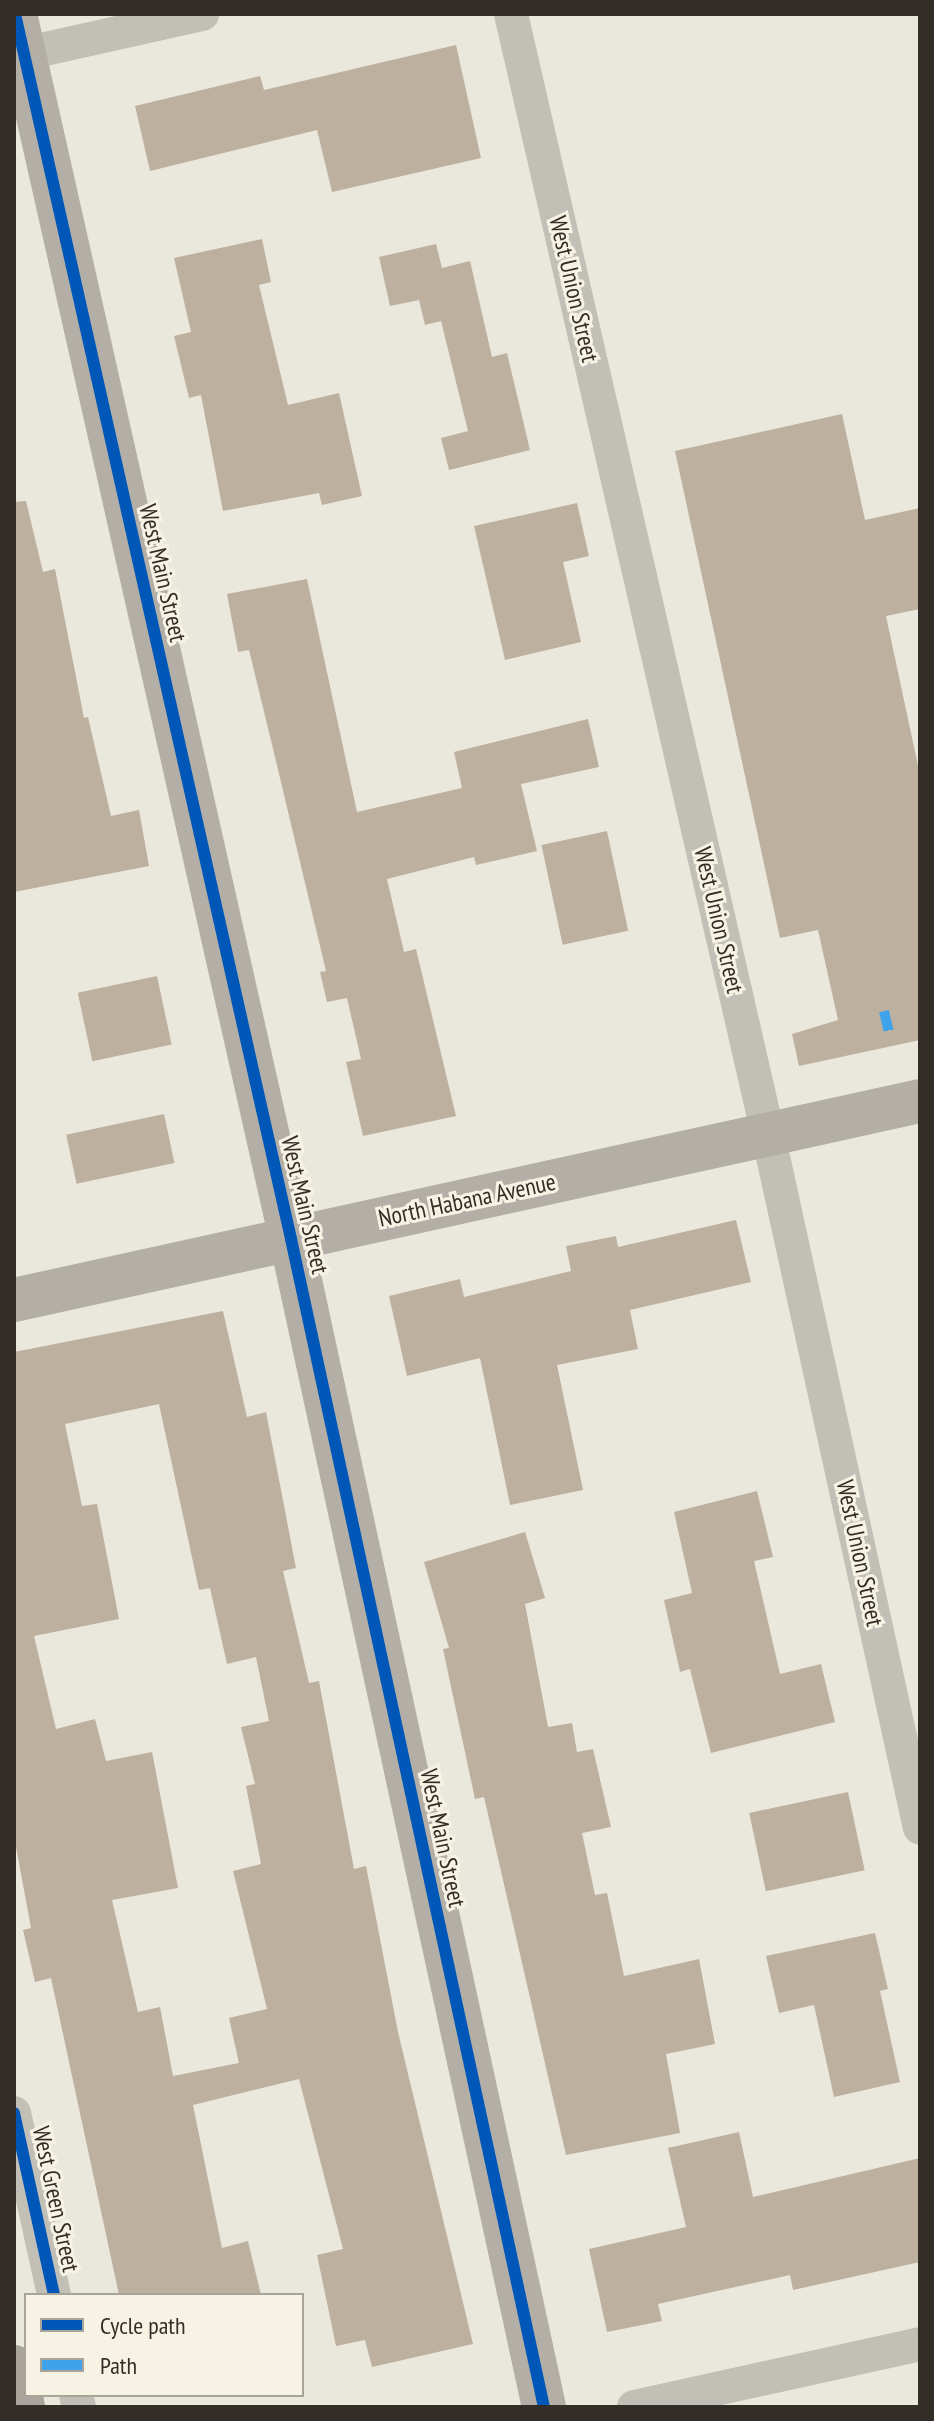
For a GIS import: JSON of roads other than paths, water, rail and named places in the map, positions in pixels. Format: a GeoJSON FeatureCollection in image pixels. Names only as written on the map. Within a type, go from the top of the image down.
{"type":"FeatureCollection","features":[{"type":"Feature","properties":{"kind":"highway"},"geometry":{"type":"LineString","coordinates":[[14,2367],[23,2407]]}},
{"type":"Feature","properties":{"kind":"street"},"geometry":{"type":"LineString","coordinates":[[18,41],[202,14]]}},
{"type":"Feature","properties":{"kind":"street","name":"West Union Street"},"geometry":{"type":"LineString","coordinates":[[511,14],[768,1134],[920,1828]]}},
{"type":"Feature","properties":{"kind":"street","name":"West Main Street"},"geometry":{"type":"LineString","coordinates":[[18,41],[291,1239],[544,2407]]}},
{"type":"Feature","properties":{"kind":"street","name":"North Habana Avenue"},"geometry":{"type":"LineString","coordinates":[[14,1300],[920,1101]]}},
{"type":"Feature","properties":{"kind":"street","name":"West Green Street"},"geometry":{"type":"LineString","coordinates":[[14,2113],[54,2293]]}},
{"type":"Feature","properties":{"kind":"street"},"geometry":{"type":"LineString","coordinates":[[634,2407],[920,2344]]}}]}
